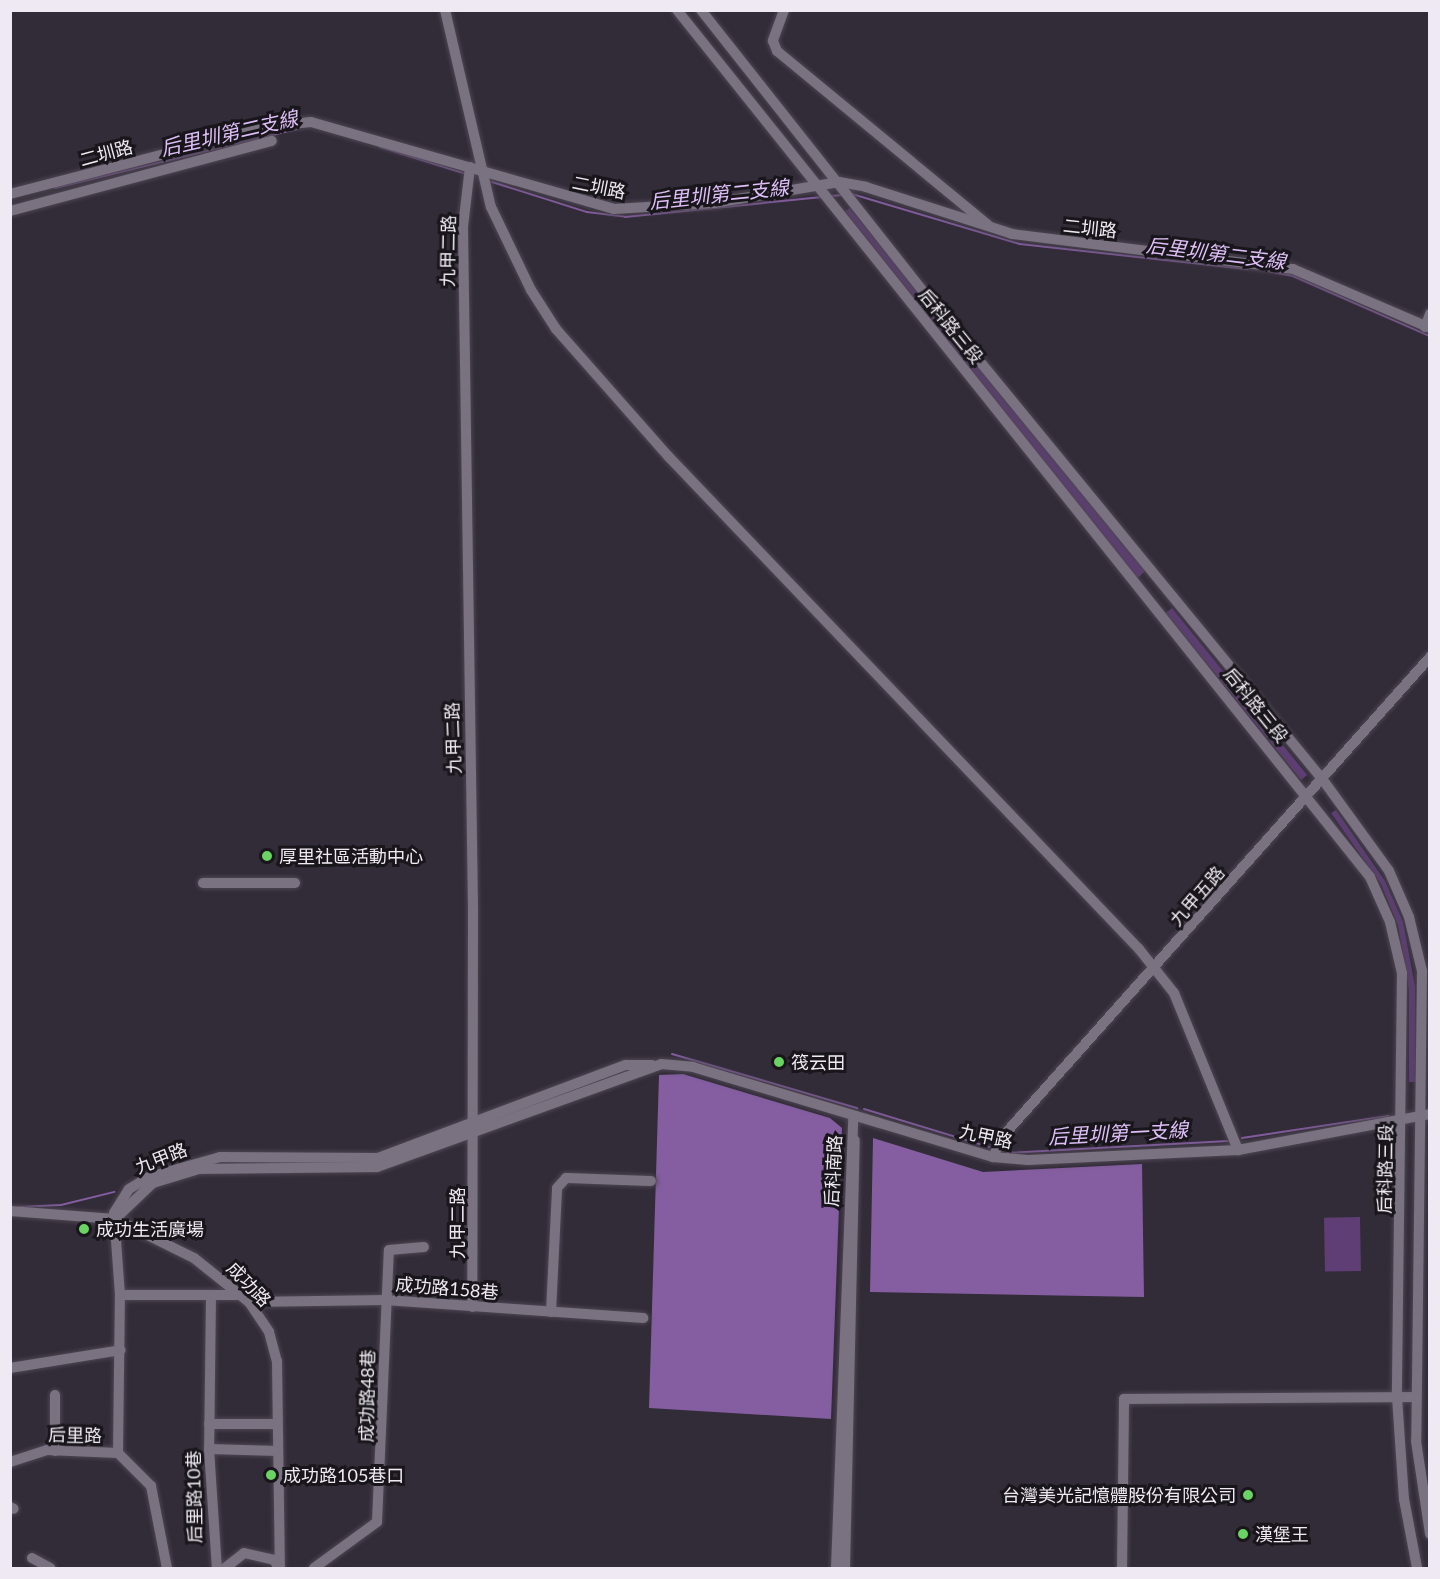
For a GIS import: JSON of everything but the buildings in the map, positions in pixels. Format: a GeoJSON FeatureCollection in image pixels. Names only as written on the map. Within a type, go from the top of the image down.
{"type":"FeatureCollection","features":[{"type":"Feature","properties":{"kind":"street"},"geometry":{"type":"LineString","coordinates":[[445,10],[482,172],[505,237],[556,329],[668,456],[869,661],[1156,970],[1174,993],[1204,1054],[1238,1150]]}},
{"type":"Feature","properties":{"kind":"street","name":"后科路三段"},"geometry":{"type":"LineString","coordinates":[[677,10],[1308,796],[1370,877],[1390,922],[1402,973],[1403,1120],[1397,1397],[1404,1499],[1417,1569]]}},
{"type":"Feature","properties":{"kind":"street","name":"后科路三段"},"geometry":{"type":"LineString","coordinates":[[701,10],[1323,780],[1389,871],[1409,917],[1422,971],[1425,1115],[1416,1397],[1430,1534]]}},
{"type":"Feature","properties":{"kind":"street"},"geometry":{"type":"LineString","coordinates":[[784,10],[773,41],[777,51],[990,227]]}},
{"type":"Feature","properties":{"kind":"street","name":"二圳路"},"geometry":{"type":"LineString","coordinates":[[10,194],[291,122],[347,129],[482,172],[614,209],[714,203],[839,182],[1041,240],[1287,268],[1427,327]]}},
{"type":"Feature","properties":{"kind":"street"},"geometry":{"type":"LineString","coordinates":[[10,211],[272,141]]}},
{"type":"Feature","properties":{"kind":"street","name":"九甲二路"},"geometry":{"type":"LineString","coordinates":[[470,167],[463,239],[472,1307]]}},
{"type":"Feature","properties":{"kind":"street"},"geometry":{"type":"LineString","coordinates":[[1427,327],[1430,314]]}},
{"type":"Feature","properties":{"kind":"street","name":"九甲五路"},"geometry":{"type":"LineString","coordinates":[[993,1157],[1003,1136],[1156,970],[1430,657]]}},
{"type":"Feature","properties":{"kind":"street"},"geometry":{"type":"LineString","coordinates":[[203,883],[295,884]]}},
{"type":"Feature","properties":{"kind":"street","name":"九甲路"},"geometry":{"type":"LineString","coordinates":[[115,1219],[153,1183],[198,1168],[377,1167],[472,1128],[652,1065],[693,1067],[853,1118],[993,1157],[1238,1150],[1425,1115]]}},
{"type":"Feature","properties":{"kind":"street","name":"后科南路"},"geometry":{"type":"LineString","coordinates":[[836,1569],[841,1523],[853,1118]]}},
{"type":"Feature","properties":{"kind":"street"},"geometry":{"type":"LineString","coordinates":[[551,1312],[557,1188],[566,1178],[651,1181]]}},
{"type":"Feature","properties":{"kind":"street","name":"成功路"},"geometry":{"type":"LineString","coordinates":[[10,1211],[115,1219],[194,1258],[245,1299],[275,1345],[279,1569]]}},
{"type":"Feature","properties":{"kind":"street"},"geometry":{"type":"LineString","coordinates":[[115,1219],[121,1350],[118,1453]]}},
{"type":"Feature","properties":{"kind":"street","name":"成功路48巷"},"geometry":{"type":"LineString","coordinates":[[314,1569],[377,1522],[381,1511],[385,1300],[389,1250],[424,1247]]}},
{"type":"Feature","properties":{"kind":"street","name":"成功路158巷"},"geometry":{"type":"LineString","coordinates":[[120,1295],[385,1300],[643,1318]]}},
{"type":"Feature","properties":{"kind":"street","name":"后里路10巷"},"geometry":{"type":"LineString","coordinates":[[211,1295],[209,1449],[217,1569]]}},
{"type":"Feature","properties":{"kind":"street"},"geometry":{"type":"LineString","coordinates":[[10,1368],[121,1350]]}},
{"type":"Feature","properties":{"kind":"street"},"geometry":{"type":"LineString","coordinates":[[55,1395],[55,1451]]}},
{"type":"Feature","properties":{"kind":"street"},"geometry":{"type":"LineString","coordinates":[[1122,1569],[1124,1399],[1416,1397]]}},
{"type":"Feature","properties":{"kind":"street"},"geometry":{"type":"LineString","coordinates":[[209,1424],[277,1424]]}},
{"type":"Feature","properties":{"kind":"street"},"geometry":{"type":"LineString","coordinates":[[209,1449],[278,1451]]}},
{"type":"Feature","properties":{"kind":"street","name":"后里路"},"geometry":{"type":"LineString","coordinates":[[10,1462],[55,1451],[118,1453],[151,1486],[167,1569]]}},
{"type":"Feature","properties":{"kind":"street","name":"后科南路"},"geometry":{"type":"LineString","coordinates":[[841,1523],[845,1569]]}},
{"type":"Feature","properties":{"kind":"street"},"geometry":{"type":"LineString","coordinates":[[225,1569],[244,1553],[274,1560],[279,1569]]}},
{"type":"Feature","properties":{"kind":"street"},"geometry":{"type":"LineString","coordinates":[[32,1558],[50,1569]]}},
{"type":"Feature","properties":{"kind":"shaded area"},"geometry":{"type":"Polygon","coordinates":[[[850,208],[1145,571],[1137,579],[845,211],[850,208]]]}},
{"type":"Feature","properties":{"kind":"shaded area"},"geometry":{"type":"Polygon","coordinates":[[[1172,608],[1307,775],[1301,780],[1166,613],[1172,608]]]}},
{"type":"Feature","properties":{"kind":"shaded area"},"geometry":{"type":"Polygon","coordinates":[[[1336,810],[1385,881],[1403,922],[1415,986],[1416,1082],[1409,1082],[1409,990],[1398,925],[1381,884],[1331,813],[1336,810]]]}},
{"type":"Feature","properties":{"kind":"shaded area"},"geometry":{"type":"Polygon","coordinates":[[[683,1074],[830,1118],[842,1128],[831,1419],[649,1408],[659,1075],[683,1074]]]}},
{"type":"Feature","properties":{"kind":"shaded area"},"geometry":{"type":"Polygon","coordinates":[[[873,1138],[983,1172],[1142,1164],[1144,1297],[870,1292],[873,1138]]]}},
{"type":"Feature","properties":{"kind":"shaded area"},"geometry":{"type":"Polygon","coordinates":[[[1360,1217],[1361,1271],[1325,1272],[1324,1218],[1360,1217]]]}},
{"type":"Feature","properties":{"kind":"waterway","name":"后里圳第二支線"},"geometry":{"type":"LineString","coordinates":[[55,188],[297,129]]}},
{"type":"Feature","properties":{"kind":"waterway","name":"后里圳第二支線"},"geometry":{"type":"LineString","coordinates":[[380,147],[466,174]]}},
{"type":"Feature","properties":{"kind":"waterway","name":"后里圳第二支線"},"geometry":{"type":"LineString","coordinates":[[489,181],[587,212],[625,217],[822,197]]}},
{"type":"Feature","properties":{"kind":"waterway","name":"后里圳第二支線"},"geometry":{"type":"LineString","coordinates":[[852,194],[1020,244],[1248,269]]}},
{"type":"Feature","properties":{"kind":"waterway","name":"后里圳第二支線"},"geometry":{"type":"LineString","coordinates":[[831,196],[843,195]]}},
{"type":"Feature","properties":{"kind":"waterway","name":"后里圳第二支線"},"geometry":{"type":"LineString","coordinates":[[1268,271],[1293,276],[1430,336]]}},
{"type":"Feature","properties":{"kind":"waterway","name":"后里圳第一支線"},"geometry":{"type":"LineString","coordinates":[[672,1054],[857,1108]]}},
{"type":"Feature","properties":{"kind":"waterway","name":"后里圳第一支線"},"geometry":{"type":"LineString","coordinates":[[864,1109],[989,1147]]}},
{"type":"Feature","properties":{"kind":"waterway","name":"后里圳第一支線"},"geometry":{"type":"LineString","coordinates":[[1242,1138],[1388,1116]]}},
{"type":"Feature","properties":{"kind":"waterway","name":"后里圳第一支線"},"geometry":{"type":"LineString","coordinates":[[1007,1153],[1229,1141]]}},
{"type":"Feature","properties":{"kind":"waterway","name":"后里圳第一支線"},"geometry":{"type":"LineString","coordinates":[[19,1207],[61,1205],[114,1192]]}},
{"type":"Feature","properties":{"kind":"place","name":"厚里社區活動中心"},"geometry":{"type":"Point","coordinates":[267,856]}},
{"type":"Feature","properties":{"kind":"place","name":"筏云田"},"geometry":{"type":"Point","coordinates":[779,1062]}},
{"type":"Feature","properties":{"kind":"place","name":"成功生活廣場"},"geometry":{"type":"Point","coordinates":[84,1229]}},
{"type":"Feature","properties":{"kind":"place","name":"成功路105巷口"},"geometry":{"type":"Point","coordinates":[271,1475]}},
{"type":"Feature","properties":{"kind":"place","name":"台灣美光記憶體股份有限公司"},"geometry":{"type":"Point","coordinates":[1248,1495]}},
{"type":"Feature","properties":{"kind":"place","name":"漢堡王"},"geometry":{"type":"Point","coordinates":[1243,1534]}}]}
